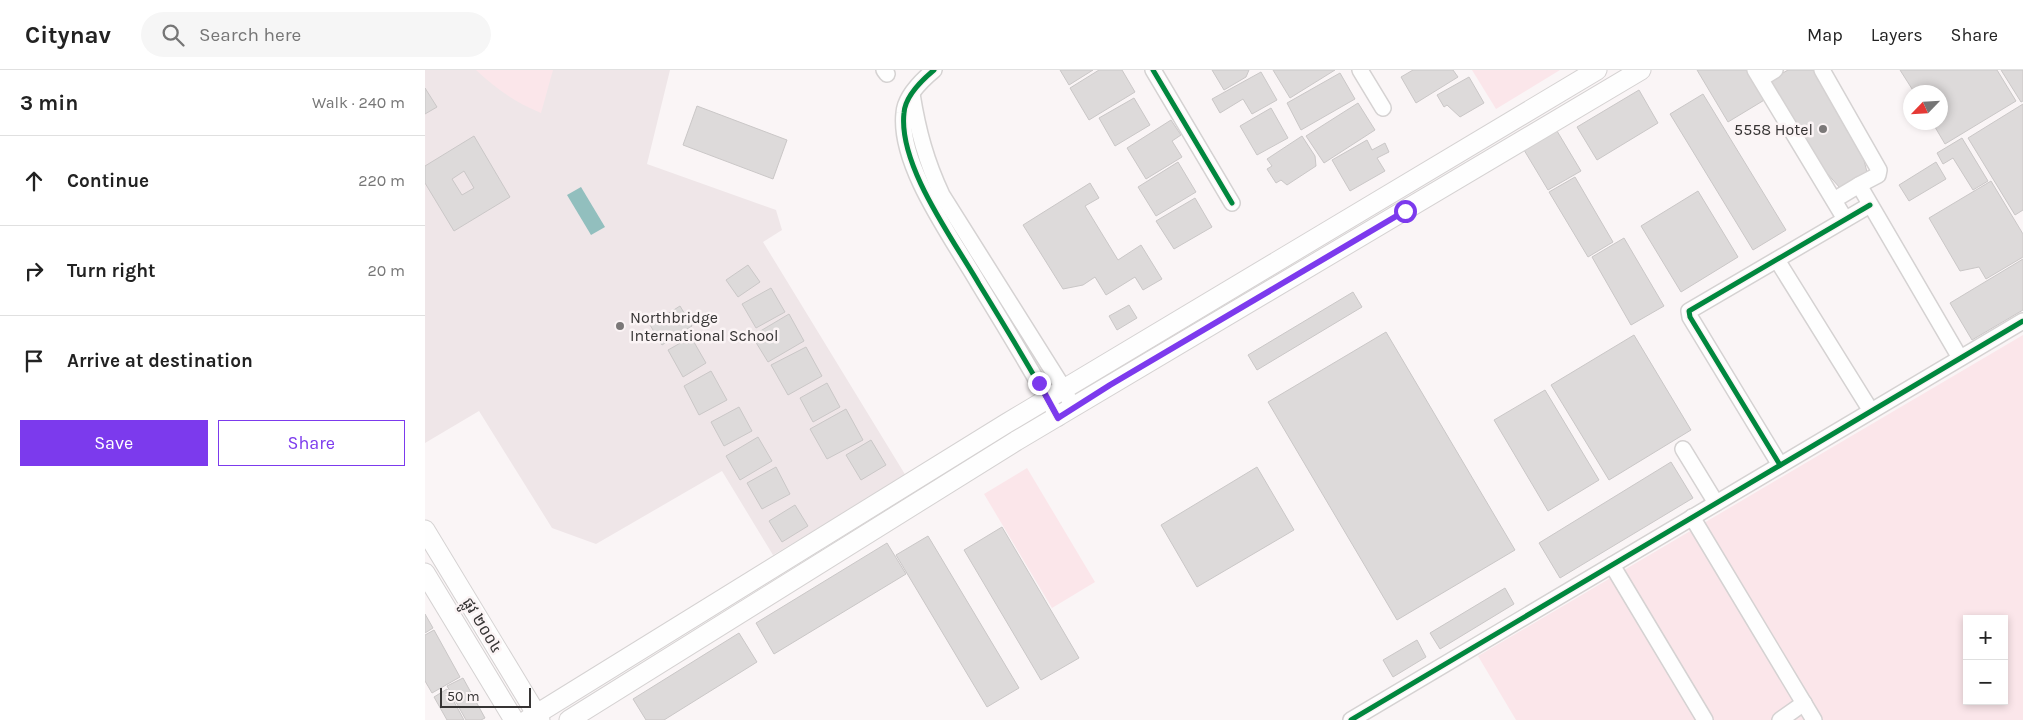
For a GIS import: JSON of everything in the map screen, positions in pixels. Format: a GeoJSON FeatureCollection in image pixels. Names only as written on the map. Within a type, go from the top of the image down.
{"type":"FeatureCollection","features":[{"type":"Feature","properties":{"kind":"main road"},"geometry":{"type":"LineString","coordinates":[[535,718],[1064,389],[1597,70]]}},
{"type":"Feature","properties":{"kind":"main road"},"geometry":{"type":"LineString","coordinates":[[569,720],[1016,441],[1641,70]]}},
{"type":"Feature","properties":{"kind":"main road","name":"ផ្លូវ ២០០៤"},"geometry":{"type":"LineString","coordinates":[[425,530],[535,718]]}},
{"type":"Feature","properties":{"kind":"main road","name":"ផ្លូវ ២០០៤"},"geometry":{"type":"LineString","coordinates":[[425,573],[514,720]]}},
{"type":"Feature","properties":{"kind":"street"},"geometry":{"type":"LineString","coordinates":[[934,70],[922,80],[904,110],[903,130],[918,177],[931,203],[1048,399],[1066,413]]}},
{"type":"Feature","properties":{"kind":"street"},"geometry":{"type":"LineString","coordinates":[[1153,70],[1232,203]]}},
{"type":"Feature","properties":{"kind":"street"},"geometry":{"type":"LineString","coordinates":[[1360,70],[1383,108]]}},
{"type":"Feature","properties":{"kind":"street"},"geometry":{"type":"LineString","coordinates":[[1775,70],[1758,74],[1845,219]]}},
{"type":"Feature","properties":{"kind":"street"},"geometry":{"type":"LineString","coordinates":[[1822,70],[1879,170],[1878,175],[1833,200]]}},
{"type":"Feature","properties":{"kind":"street"},"geometry":{"type":"LineString","coordinates":[[912,94],[921,144],[942,195],[1064,389],[1066,413]]}},
{"type":"Feature","properties":{"kind":"street"},"geometry":{"type":"LineString","coordinates":[[1859,185],[1960,358]]}},
{"type":"Feature","properties":{"kind":"street"},"geometry":{"type":"LineString","coordinates":[[1781,465],[1690,317],[1689,312],[1870,205]]}},
{"type":"Feature","properties":{"kind":"street"},"geometry":{"type":"LineString","coordinates":[[1777,260],[1871,411]]}},
{"type":"Feature","properties":{"kind":"street"},"geometry":{"type":"LineString","coordinates":[[1351,720],[2023,321]]}},
{"type":"Feature","properties":{"kind":"street"},"geometry":{"type":"LineString","coordinates":[[1683,449],[1716,503]]}},
{"type":"Feature","properties":{"kind":"street"},"geometry":{"type":"LineString","coordinates":[[1692,517],[1814,720]]}},
{"type":"Feature","properties":{"kind":"street"},"geometry":{"type":"LineString","coordinates":[[1612,565],[1705,720]]}},
{"type":"Feature","properties":{"kind":"street"},"geometry":{"type":"LineString","coordinates":[[1780,720],[1804,703]]}},
{"type":"Feature","properties":{"kind":"shaded area","name":"Northbridge International School"},"geometry":{"type":"Polygon","coordinates":[[[425,70],[670,70],[647,164],[776,210],[782,230],[763,242],[906,476],[773,555],[722,471],[596,544],[552,528],[479,411],[425,443],[425,70]]]}},
{"type":"Feature","properties":{"kind":"shaded area"},"geometry":{"type":"Polygon","coordinates":[[[476,70],[553,70],[541,113],[506,94],[476,70]]]}},
{"type":"Feature","properties":{"kind":"shaded area"},"geometry":{"type":"Polygon","coordinates":[[[1472,70],[1560,70],[1496,109],[1472,70]]]}},
{"type":"Feature","properties":{"kind":"shaded area"},"geometry":{"type":"Polygon","coordinates":[[[2023,335],[2023,720],[1516,720],[1478,656],[2023,335]]]}},
{"type":"Feature","properties":{"kind":"shaded area"},"geometry":{"type":"Polygon","coordinates":[[[1027,468],[1095,582],[1052,608],[984,494],[1027,468]]]}},
{"type":"Feature","properties":{"kind":"water"},"geometry":{"type":"Polygon","coordinates":[[[581,187],[605,227],[591,235],[567,195],[581,187]]]}},
{"type":"Feature","properties":{"kind":"building"},"geometry":{"type":"Polygon","coordinates":[[[1060,70],[1093,70],[1069,85],[1060,70]]]}},
{"type":"Feature","properties":{"kind":"building"},"geometry":{"type":"Polygon","coordinates":[[[1099,70],[1122,70],[1135,92],[1089,120],[1070,88],[1099,70]]]}},
{"type":"Feature","properties":{"kind":"building"},"geometry":{"type":"Polygon","coordinates":[[[1212,70],[1249,70],[1246,77],[1224,90],[1212,70]]]}},
{"type":"Feature","properties":{"kind":"building"},"geometry":{"type":"Polygon","coordinates":[[[1273,70],[1335,70],[1290,98],[1273,70]]]}},
{"type":"Feature","properties":{"kind":"building"},"geometry":{"type":"Polygon","coordinates":[[[1413,70],[1453,70],[1458,77],[1416,103],[1401,77],[1413,70]]]}},
{"type":"Feature","properties":{"kind":"building"},"geometry":{"type":"Polygon","coordinates":[[[1697,70],[1751,70],[1766,99],[1728,122],[1697,70]]]}},
{"type":"Feature","properties":{"kind":"building","name":"5558 Hotel"},"geometry":{"type":"Polygon","coordinates":[[[1788,70],[1815,70],[1862,153],[1867,172],[1865,176],[1840,188],[1825,171],[1769,81],[1788,70]]]}},
{"type":"Feature","properties":{"kind":"building"},"geometry":{"type":"Polygon","coordinates":[[[1900,70],[1997,70],[2016,101],[1945,144],[1937,130],[1948,130],[1948,85],[1910,85],[1900,70]]]}},
{"type":"Feature","properties":{"kind":"building"},"geometry":{"type":"Polygon","coordinates":[[[2001,70],[2023,70],[2023,101],[2021,102],[2001,70]]]}},
{"type":"Feature","properties":{"kind":"building"},"geometry":{"type":"Polygon","coordinates":[[[1261,72],[1277,100],[1252,114],[1243,99],[1220,113],[1212,99],[1261,72]]]}},
{"type":"Feature","properties":{"kind":"building"},"geometry":{"type":"Polygon","coordinates":[[[1340,73],[1355,99],[1301,130],[1287,103],[1340,73]]]}},
{"type":"Feature","properties":{"kind":"building"},"geometry":{"type":"Polygon","coordinates":[[[1469,77],[1484,103],[1460,117],[1447,105],[1444,107],[1437,95],[1469,77]]]}},
{"type":"Feature","properties":{"kind":"building"},"geometry":{"type":"Polygon","coordinates":[[[425,88],[437,107],[425,114],[425,88]]]}},
{"type":"Feature","properties":{"kind":"building"},"geometry":{"type":"Polygon","coordinates":[[[1639,90],[1658,123],[1597,160],[1577,127],[1639,90]]]}},
{"type":"Feature","properties":{"kind":"building"},"geometry":{"type":"Polygon","coordinates":[[[1703,94],[1786,230],[1753,250],[1670,114],[1703,94]]]}},
{"type":"Feature","properties":{"kind":"building"},"geometry":{"type":"Polygon","coordinates":[[[1134,98],[1150,125],[1115,146],[1099,118],[1134,98]]]}},
{"type":"Feature","properties":{"kind":"building"},"geometry":{"type":"Polygon","coordinates":[[[1358,103],[1375,130],[1324,163],[1306,136],[1358,103]]]}},
{"type":"Feature","properties":{"kind":"building"},"geometry":{"type":"Polygon","coordinates":[[[2023,104],[2023,210],[2015,215],[1968,138],[2023,104]]]}},
{"type":"Feature","properties":{"kind":"building"},"geometry":{"type":"Polygon","coordinates":[[[697,106],[787,140],[773,179],[683,145],[697,106]]]}},
{"type":"Feature","properties":{"kind":"building"},"geometry":{"type":"Polygon","coordinates":[[[1271,108],[1288,138],[1257,155],[1240,126],[1271,108]]]}},
{"type":"Feature","properties":{"kind":"building"},"geometry":{"type":"Polygon","coordinates":[[[1171,120],[1181,135],[1172,141],[1182,157],[1146,179],[1127,148],[1171,120]]]}},
{"type":"Feature","properties":{"kind":"building"},"geometry":{"type":"Polygon","coordinates":[[[1557,131],[1581,171],[1548,190],[1524,150],[1557,131]]]}},
{"type":"Feature","properties":{"kind":"building"},"geometry":{"type":"Polygon","coordinates":[[[474,136],[510,197],[454,231],[425,183],[425,166],[474,136]],[[464,171],[452,179],[462,195],[474,188],[464,171]]]}},
{"type":"Feature","properties":{"kind":"building"},"geometry":{"type":"Polygon","coordinates":[[[1302,136],[1315,156],[1316,166],[1287,185],[1281,180],[1276,183],[1267,169],[1272,166],[1267,159],[1302,136]]]}},
{"type":"Feature","properties":{"kind":"building"},"geometry":{"type":"Polygon","coordinates":[[[1962,138],[1988,181],[1973,190],[1953,158],[1943,164],[1937,153],[1962,138]]]}},
{"type":"Feature","properties":{"kind":"building"},"geometry":{"type":"Polygon","coordinates":[[[1367,140],[1372,150],[1385,143],[1389,152],[1377,158],[1385,171],[1350,191],[1332,160],[1367,140]]]}},
{"type":"Feature","properties":{"kind":"building"},"geometry":{"type":"Polygon","coordinates":[[[1178,162],[1196,192],[1156,216],[1138,187],[1178,162]]]}},
{"type":"Feature","properties":{"kind":"building"},"geometry":{"type":"Polygon","coordinates":[[[1936,162],[1946,179],[1909,201],[1899,185],[1936,162]]]}},
{"type":"Feature","properties":{"kind":"building"},"geometry":{"type":"Polygon","coordinates":[[[1575,177],[1613,242],[1588,257],[1549,192],[1575,177]]]}},
{"type":"Feature","properties":{"kind":"building"},"geometry":{"type":"Polygon","coordinates":[[[1991,181],[2023,234],[2023,257],[1986,279],[1979,267],[1960,271],[1929,218],[1991,181]]]}},
{"type":"Feature","properties":{"kind":"building"},"geometry":{"type":"Polygon","coordinates":[[[1090,183],[1099,198],[1085,206],[1118,260],[1141,245],[1162,279],[1143,290],[1135,277],[1106,295],[1095,277],[1083,285],[1063,289],[1023,225],[1090,183]]]}},
{"type":"Feature","properties":{"kind":"building"},"geometry":{"type":"Polygon","coordinates":[[[1698,191],[1738,257],[1681,292],[1641,226],[1698,191]]]}},
{"type":"Feature","properties":{"kind":"building"},"geometry":{"type":"Polygon","coordinates":[[[1195,198],[1212,227],[1174,249],[1156,221],[1195,198]]]}},
{"type":"Feature","properties":{"kind":"building"},"geometry":{"type":"Polygon","coordinates":[[[1624,238],[1664,306],[1631,325],[1592,257],[1624,238]]]}},
{"type":"Feature","properties":{"kind":"building"},"geometry":{"type":"Polygon","coordinates":[[[2023,259],[2023,310],[1972,340],[1950,303],[2023,259]]]}},
{"type":"Feature","properties":{"kind":"building"},"geometry":{"type":"Polygon","coordinates":[[[748,265],[760,282],[738,297],[726,280],[748,265]]]}},
{"type":"Feature","properties":{"kind":"building"},"geometry":{"type":"Polygon","coordinates":[[[771,288],[785,312],[756,328],[742,304],[771,288]]]}},
{"type":"Feature","properties":{"kind":"building"},"geometry":{"type":"Polygon","coordinates":[[[1353,292],[1362,307],[1257,370],[1248,355],[1353,292]]]}},
{"type":"Feature","properties":{"kind":"building"},"geometry":{"type":"Polygon","coordinates":[[[1129,305],[1137,318],[1117,330],[1109,316],[1129,305]]]}},
{"type":"Feature","properties":{"kind":"building"},"geometry":{"type":"Polygon","coordinates":[[[680,306],[692,326],[662,345],[650,325],[680,306]]]}},
{"type":"Feature","properties":{"kind":"building"},"geometry":{"type":"Polygon","coordinates":[[[789,314],[804,341],[768,362],[752,336],[789,314]]]}},
{"type":"Feature","properties":{"kind":"building"},"geometry":{"type":"Polygon","coordinates":[[[1386,332],[1515,550],[1397,620],[1268,402],[1386,332]]]}},
{"type":"Feature","properties":{"kind":"building"},"geometry":{"type":"Polygon","coordinates":[[[1634,335],[1691,430],[1609,480],[1551,385],[1634,335]]]}},
{"type":"Feature","properties":{"kind":"building"},"geometry":{"type":"Polygon","coordinates":[[[691,337],[706,363],[683,377],[668,350],[691,337]]]}},
{"type":"Feature","properties":{"kind":"building"},"geometry":{"type":"Polygon","coordinates":[[[806,347],[822,376],[788,395],[771,365],[806,347]]]}},
{"type":"Feature","properties":{"kind":"building"},"geometry":{"type":"Polygon","coordinates":[[[711,371],[727,400],[699,415],[684,386],[711,371]]]}},
{"type":"Feature","properties":{"kind":"building"},"geometry":{"type":"Polygon","coordinates":[[[827,383],[840,407],[813,422],[800,398],[827,383]]]}},
{"type":"Feature","properties":{"kind":"building"},"geometry":{"type":"Polygon","coordinates":[[[1545,390],[1599,480],[1548,511],[1494,420],[1545,390]]]}},
{"type":"Feature","properties":{"kind":"building"},"geometry":{"type":"Polygon","coordinates":[[[739,407],[752,431],[724,446],[711,422],[739,407]]]}},
{"type":"Feature","properties":{"kind":"building"},"geometry":{"type":"Polygon","coordinates":[[[846,409],[863,440],[827,459],[810,429],[846,409]]]}},
{"type":"Feature","properties":{"kind":"building"},"geometry":{"type":"Polygon","coordinates":[[[758,437],[772,461],[740,480],[726,456],[758,437]]]}},
{"type":"Feature","properties":{"kind":"building"},"geometry":{"type":"Polygon","coordinates":[[[871,440],[886,465],[861,480],[846,455],[871,440]]]}},
{"type":"Feature","properties":{"kind":"building"},"geometry":{"type":"Polygon","coordinates":[[[1671,462],[1693,498],[1560,578],[1539,543],[1671,462]]]}},
{"type":"Feature","properties":{"kind":"building"},"geometry":{"type":"Polygon","coordinates":[[[776,467],[790,494],[762,509],[747,483],[776,467]]]}},
{"type":"Feature","properties":{"kind":"building"},"geometry":{"type":"Polygon","coordinates":[[[1257,467],[1294,530],[1197,587],[1161,525],[1257,467]]]}},
{"type":"Feature","properties":{"kind":"building"},"geometry":{"type":"Polygon","coordinates":[[[795,505],[808,526],[782,542],[769,521],[795,505]]]}},
{"type":"Feature","properties":{"kind":"building"},"geometry":{"type":"Polygon","coordinates":[[[1002,527],[1079,658],[1041,680],[964,550],[1002,527]]]}},
{"type":"Feature","properties":{"kind":"building"},"geometry":{"type":"Polygon","coordinates":[[[928,536],[1019,688],[987,707],[896,555],[928,536]]]}},
{"type":"Feature","properties":{"kind":"building"},"geometry":{"type":"Polygon","coordinates":[[[887,543],[906,574],[774,654],[756,623],[887,543]]]}},
{"type":"Feature","properties":{"kind":"building"},"geometry":{"type":"Polygon","coordinates":[[[1505,588],[1514,604],[1440,649],[1430,633],[1505,588]]]}},
{"type":"Feature","properties":{"kind":"building"},"geometry":{"type":"Polygon","coordinates":[[[425,614],[433,628],[425,633],[425,614]]]}},
{"type":"Feature","properties":{"kind":"building"},"geometry":{"type":"Polygon","coordinates":[[[434,630],[460,677],[432,693],[425,681],[425,635],[434,630]]]}},
{"type":"Feature","properties":{"kind":"building"},"geometry":{"type":"Polygon","coordinates":[[[739,633],[757,662],[664,720],[646,720],[633,699],[739,633]]]}},
{"type":"Feature","properties":{"kind":"building"},"geometry":{"type":"Polygon","coordinates":[[[1417,640],[1426,657],[1393,677],[1383,660],[1417,640]]]}},
{"type":"Feature","properties":{"kind":"building"},"geometry":{"type":"Polygon","coordinates":[[[463,678],[485,718],[481,720],[466,720],[447,686],[463,678]]]}},
{"type":"Feature","properties":{"kind":"building"},"geometry":{"type":"Polygon","coordinates":[[[447,689],[464,720],[447,720],[434,697],[447,689]]]}},
{"type":"Feature","properties":{"kind":"cycle path"},"geometry":{"type":"LineString","coordinates":[[934,70],[915,89],[907,101],[904,113],[904,133],[918,178],[942,224],[1058,418]]}},
{"type":"Feature","properties":{"kind":"cycle path"},"geometry":{"type":"LineString","coordinates":[[1153,70],[1232,203]]}},
{"type":"Feature","properties":{"kind":"cycle path"},"geometry":{"type":"LineString","coordinates":[[1780,465],[1690,317],[1689,311],[1870,205]]}},
{"type":"Feature","properties":{"kind":"cycle path"},"geometry":{"type":"LineString","coordinates":[[1351,720],[2023,321]]}},
{"type":"Feature","properties":{"kind":"place","name":"5558 Hotel"},"geometry":{"type":"Point","coordinates":[1823,129]}},
{"type":"Feature","properties":{"kind":"place","name":"Northbridge International School"},"geometry":{"type":"Point","coordinates":[620,326]}},
{"type":"Feature","properties":{"kind":"route"},"geometry":{"type":"LineString","coordinates":[[1039,383],[1058,418],[1227,315],[1405,211]]}}]}
